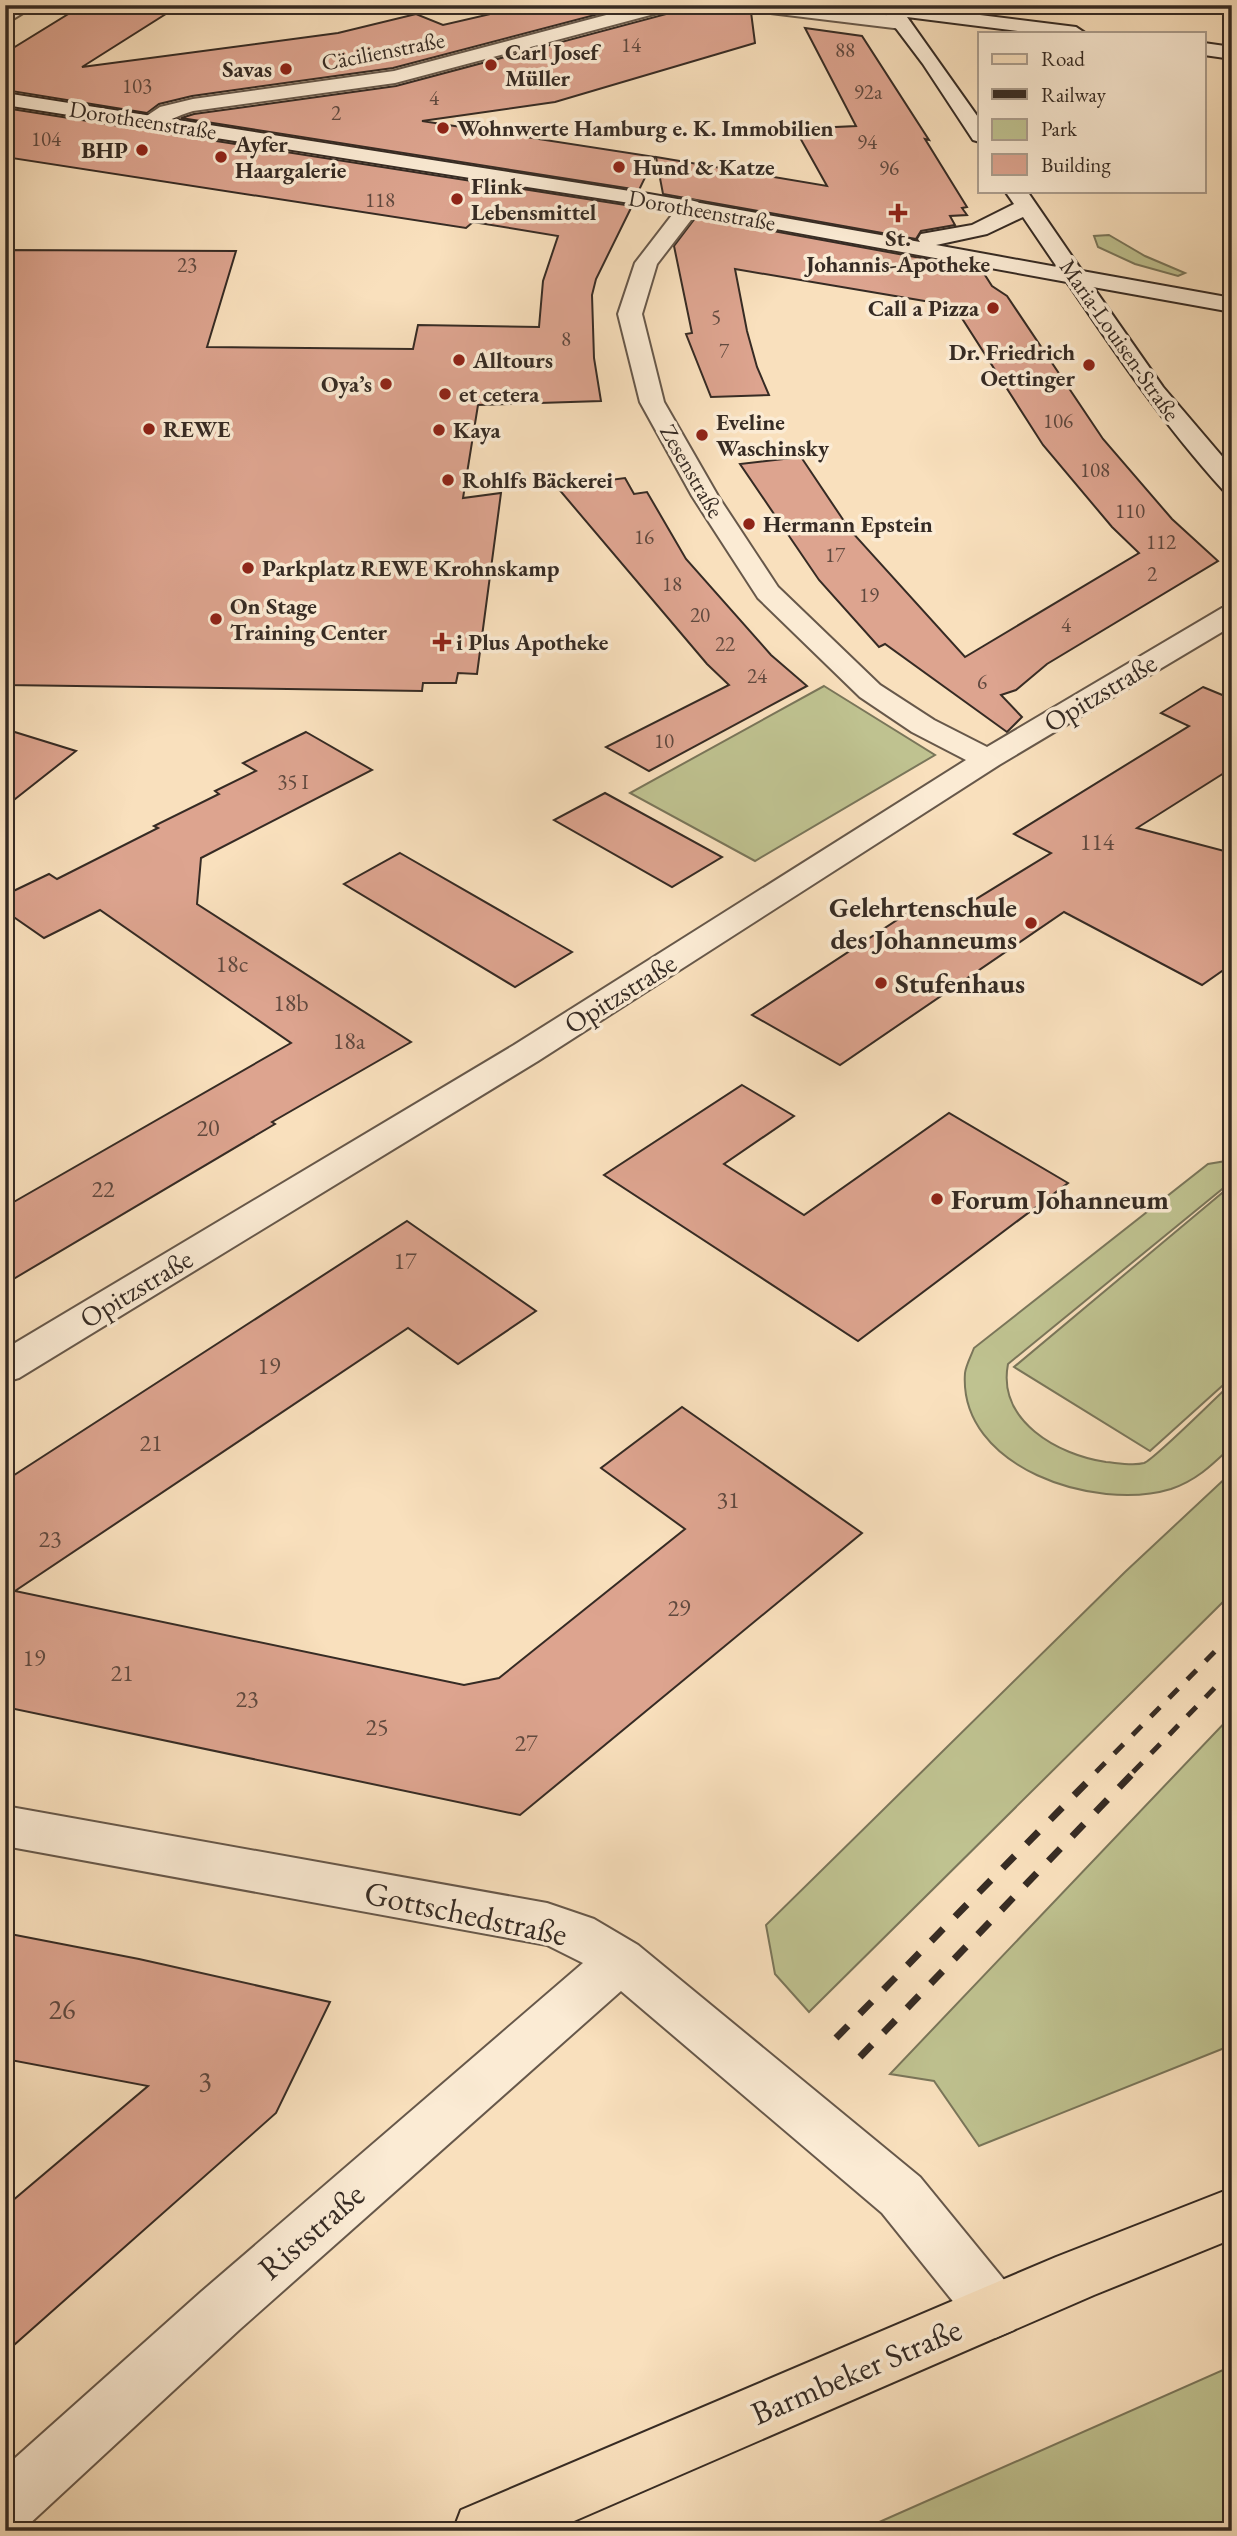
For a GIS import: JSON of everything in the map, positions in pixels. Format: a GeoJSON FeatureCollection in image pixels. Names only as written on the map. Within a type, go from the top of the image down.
{"type":"FeatureCollection","features":[{"type":"Feature","properties":{"kind":"main road","name":"Barmbeker Straße"},"geometry":{"type":"LineString","coordinates":[[482,2531],[1075,2276],[1232,2213]]}},
{"type":"Feature","properties":{"kind":"street"},"geometry":{"type":"LineString","coordinates":[[5,18],[27,5]]}},
{"type":"Feature","properties":{"kind":"street","name":"Cäcilienstraße"},"geometry":{"type":"LineString","coordinates":[[149,121],[167,111],[193,105],[365,82],[422,71],[666,5]]}},
{"type":"Feature","properties":{"kind":"street"},"geometry":{"type":"LineString","coordinates":[[754,5],[893,13],[1067,32]]}},
{"type":"Feature","properties":{"kind":"street"},"geometry":{"type":"LineString","coordinates":[[854,5],[893,13],[926,5]]}},
{"type":"Feature","properties":{"kind":"street"},"geometry":{"type":"LineString","coordinates":[[893,13],[978,133]]}},
{"type":"Feature","properties":{"kind":"street"},"geometry":{"type":"LineString","coordinates":[[1206,49],[1232,53]]}},
{"type":"Feature","properties":{"kind":"street","name":"Dorotheenstraße"},"geometry":{"type":"LineString","coordinates":[[5,99],[690,207],[1232,306]]}},
{"type":"Feature","properties":{"kind":"street"},"geometry":{"type":"LineString","coordinates":[[888,242],[974,233],[988,228],[1021,198]]}},
{"type":"Feature","properties":{"kind":"street","name":"Maria-Louisen-Straße"},"geometry":{"type":"LineString","coordinates":[[1021,198],[1154,392],[1189,438],[1232,484]]}},
{"type":"Feature","properties":{"kind":"street","name":"Zesenstraße"},"geometry":{"type":"LineString","coordinates":[[690,207],[646,263],[630,314],[652,402],[705,496],[768,592],[870,691],[923,726],[988,759]]}},
{"type":"Feature","properties":{"kind":"street","name":"Opitzstraße"},"geometry":{"type":"LineString","coordinates":[[5,1368],[526,1053],[988,759],[1232,614]]}},
{"type":"Feature","properties":{"kind":"street","name":"Gottschedstraße"},"geometry":{"type":"LineString","coordinates":[[5,1826],[547,1924],[576,1934],[621,1960],[901,2195],[995,2311]]}},
{"type":"Feature","properties":{"kind":"street","name":"Riststraße"},"geometry":{"type":"LineString","coordinates":[[5,2506],[220,2311],[621,1960]]}},
{"type":"Feature","properties":{"kind":"green space"},"geometry":{"type":"Polygon","coordinates":[[[1109,235],[1145,256],[1185,273],[1178,276],[1135,264],[1098,247],[1094,236],[1109,235]]]}},
{"type":"Feature","properties":{"kind":"green space"},"geometry":{"type":"Polygon","coordinates":[[[824,686],[935,755],[755,861],[630,793],[824,686]]]}},
{"type":"Feature","properties":{"kind":"green space"},"geometry":{"type":"Polygon","coordinates":[[[1232,1160],[1232,1181],[1008,1364],[1007,1384],[1012,1402],[1022,1418],[1035,1432],[1051,1443],[1088,1458],[1135,1464],[1150,1459],[1232,1383],[1232,1446],[1211,1466],[1189,1481],[1171,1489],[1140,1495],[1106,1494],[1071,1487],[1037,1475],[1007,1458],[984,1434],[969,1406],[965,1373],[974,1348],[1208,1164],[1232,1160]]]}},
{"type":"Feature","properties":{"kind":"green space"},"geometry":{"type":"Polygon","coordinates":[[[1228,1188],[1232,1190],[1232,1377],[1150,1451],[1014,1367],[1228,1188]]]}},
{"type":"Feature","properties":{"kind":"green space"},"geometry":{"type":"Polygon","coordinates":[[[1232,1472],[1232,1593],[809,2012],[775,1974],[766,1925],[1125,1572],[1232,1472]]]}},
{"type":"Feature","properties":{"kind":"green space"},"geometry":{"type":"Polygon","coordinates":[[[1232,1715],[1232,2045],[979,2146],[934,2081],[890,2074],[1232,1715]]]}},
{"type":"Feature","properties":{"kind":"green space"},"geometry":{"type":"Polygon","coordinates":[[[1232,2366],[1232,2531],[859,2531],[1232,2366]]]}},
{"type":"Feature","properties":{"kind":"building"},"geometry":{"type":"Polygon","coordinates":[[[83,5],[180,5],[82,67],[338,33],[416,14],[443,25],[529,5],[633,5],[393,68],[192,96],[159,104],[147,113],[5,90],[5,53],[83,5]]]}},
{"type":"Feature","properties":{"kind":"building"},"geometry":{"type":"Polygon","coordinates":[[[677,5],[742,5],[751,12],[755,43],[555,102],[422,121],[655,157],[639,190],[181,118],[396,86],[674,12],[677,5]]]}},
{"type":"Feature","properties":{"kind":"building"},"geometry":{"type":"Polygon","coordinates":[[[805,28],[862,36],[929,140],[925,139],[967,207],[962,208],[967,215],[950,216],[955,225],[921,231],[916,239],[663,194],[656,157],[827,186],[799,136],[818,135],[815,128],[856,126],[805,28]]]}},
{"type":"Feature","properties":{"kind":"building"},"geometry":{"type":"Polygon","coordinates":[[[5,108],[632,206],[596,279],[592,295],[594,358],[601,401],[478,405],[463,498],[501,493],[477,674],[458,673],[456,683],[423,683],[422,691],[5,685],[5,250],[236,251],[207,347],[413,349],[418,325],[539,327],[543,281],[558,236],[473,222],[466,228],[5,157],[5,108]]]}},
{"type":"Feature","properties":{"kind":"building"},"geometry":{"type":"Polygon","coordinates":[[[696,217],[981,269],[992,286],[1007,296],[1103,439],[1172,519],[1218,561],[1047,664],[1016,690],[1001,695],[1022,717],[1007,732],[885,644],[879,647],[819,580],[740,464],[801,457],[850,530],[965,657],[1139,553],[1112,527],[1043,445],[954,306],[735,269],[747,331],[757,367],[769,395],[711,397],[686,334],[692,333],[674,246],[696,217]]]}},
{"type":"Feature","properties":{"kind":"building"},"geometry":{"type":"Polygon","coordinates":[[[625,478],[634,494],[647,492],[686,559],[771,655],[807,686],[649,771],[606,747],[729,685],[707,664],[557,487],[625,478]]]}},
{"type":"Feature","properties":{"kind":"building"},"geometry":{"type":"Polygon","coordinates":[[[1203,687],[1232,699],[1232,768],[1137,828],[1232,853],[1232,964],[1202,985],[1064,912],[840,1065],[752,1015],[920,905],[945,918],[1051,853],[1014,834],[1189,726],[1161,713],[1203,687]]]}},
{"type":"Feature","properties":{"kind":"building"},"geometry":{"type":"Polygon","coordinates":[[[5,729],[76,751],[5,807],[5,729]]]}},
{"type":"Feature","properties":{"kind":"building"},"geometry":{"type":"Polygon","coordinates":[[[306,732],[372,770],[201,858],[197,904],[411,1042],[272,1122],[275,1124],[5,1284],[5,1207],[291,1043],[100,910],[44,938],[5,911],[5,895],[49,874],[57,879],[158,828],[154,826],[219,794],[215,791],[256,771],[243,763],[306,732]]]}},
{"type":"Feature","properties":{"kind":"building"},"geometry":{"type":"Polygon","coordinates":[[[605,793],[722,857],[672,887],[554,820],[605,793]]]}},
{"type":"Feature","properties":{"kind":"building"},"geometry":{"type":"Polygon","coordinates":[[[400,853],[572,952],[515,987],[344,884],[400,853]]]}},
{"type":"Feature","properties":{"kind":"building","name":"Forum Johanneum"},"geometry":{"type":"Polygon","coordinates":[[[742,1085],[794,1116],[724,1164],[804,1215],[949,1113],[1068,1183],[858,1341],[604,1175],[742,1085]]]}},
{"type":"Feature","properties":{"kind":"building"},"geometry":{"type":"Polygon","coordinates":[[[407,1221],[536,1311],[458,1364],[408,1328],[15,1591],[464,1685],[499,1678],[685,1529],[601,1468],[682,1407],[862,1533],[520,1815],[5,1707],[5,1481],[407,1221]]]}},
{"type":"Feature","properties":{"kind":"building"},"geometry":{"type":"Polygon","coordinates":[[[5,1933],[139,1959],[330,2002],[276,2113],[5,2353],[5,2207],[148,2086],[5,2059],[5,1933]]]}},
{"type":"Feature","properties":{"kind":"railway"},"geometry":{"type":"LineString","coordinates":[[1096,1772],[1232,1634]]}},
{"type":"Feature","properties":{"kind":"railway"},"geometry":{"type":"LineString","coordinates":[[1133,1772],[1232,1670]]}},
{"type":"Feature","properties":{"kind":"railway"},"geometry":{"type":"LineString","coordinates":[[836,2038],[1098,1771]]}},
{"type":"Feature","properties":{"kind":"railway"},"geometry":{"type":"LineString","coordinates":[[860,2057],[1135,1771]]}},
{"type":"Feature","properties":{"kind":"place","name":"Carl Josef Müller"},"geometry":{"type":"Point","coordinates":[491,65]}},
{"type":"Feature","properties":{"kind":"place","name":"Savas"},"geometry":{"type":"Point","coordinates":[286,69]}},
{"type":"Feature","properties":{"kind":"place","name":"Wohnwerte Hamburg e. K. Immobilien"},"geometry":{"type":"Point","coordinates":[443,128]}},
{"type":"Feature","properties":{"kind":"place","name":"BHP"},"geometry":{"type":"Point","coordinates":[142,150]}},
{"type":"Feature","properties":{"kind":"place","name":"Ayfer Haargalerie"},"geometry":{"type":"Point","coordinates":[221,157]}},
{"type":"Feature","properties":{"kind":"place","name":"Hund & Katze"},"geometry":{"type":"Point","coordinates":[619,167]}},
{"type":"Feature","properties":{"kind":"place","name":"Flink Lebensmittel"},"geometry":{"type":"Point","coordinates":[457,199]}},
{"type":"Feature","properties":{"kind":"place","name":"St. Johannis-Apotheke"},"geometry":{"type":"Point","coordinates":[898,213]}},
{"type":"Feature","properties":{"kind":"place","name":"Call a Pizza"},"geometry":{"type":"Point","coordinates":[993,308]}},
{"type":"Feature","properties":{"kind":"place","name":"Alltours"},"geometry":{"type":"Point","coordinates":[459,360]}},
{"type":"Feature","properties":{"kind":"place","name":"Dr. Friedrich Oettinger"},"geometry":{"type":"Point","coordinates":[1089,365]}},
{"type":"Feature","properties":{"kind":"place","name":"Oya’s"},"geometry":{"type":"Point","coordinates":[386,384]}},
{"type":"Feature","properties":{"kind":"place","name":"et cetera"},"geometry":{"type":"Point","coordinates":[445,394]}},
{"type":"Feature","properties":{"kind":"place","name":"REWE"},"geometry":{"type":"Point","coordinates":[149,429]}},
{"type":"Feature","properties":{"kind":"place","name":"Kaya"},"geometry":{"type":"Point","coordinates":[439,430]}},
{"type":"Feature","properties":{"kind":"place","name":"Eveline Waschinsky"},"geometry":{"type":"Point","coordinates":[702,435]}},
{"type":"Feature","properties":{"kind":"place","name":"Rohlfs Bäckerei"},"geometry":{"type":"Point","coordinates":[448,480]}},
{"type":"Feature","properties":{"kind":"place","name":"Hermann Epstein"},"geometry":{"type":"Point","coordinates":[749,524]}},
{"type":"Feature","properties":{"kind":"place","name":"Parkplatz REWE Krohnskamp"},"geometry":{"type":"Point","coordinates":[248,568]}},
{"type":"Feature","properties":{"kind":"place","name":"On Stage Training Center"},"geometry":{"type":"Point","coordinates":[216,619]}},
{"type":"Feature","properties":{"kind":"place","name":"i Plus Apotheke"},"geometry":{"type":"Point","coordinates":[442,642]}},
{"type":"Feature","properties":{"kind":"place","name":"Gelehrtenschule des Johanneums"},"geometry":{"type":"Point","coordinates":[1031,923]}},
{"type":"Feature","properties":{"kind":"place","name":"Stufenhaus"},"geometry":{"type":"Point","coordinates":[881,983]}},
{"type":"Feature","properties":{"kind":"place","name":"Forum Johanneum"},"geometry":{"type":"Point","coordinates":[937,1199]}}]}
